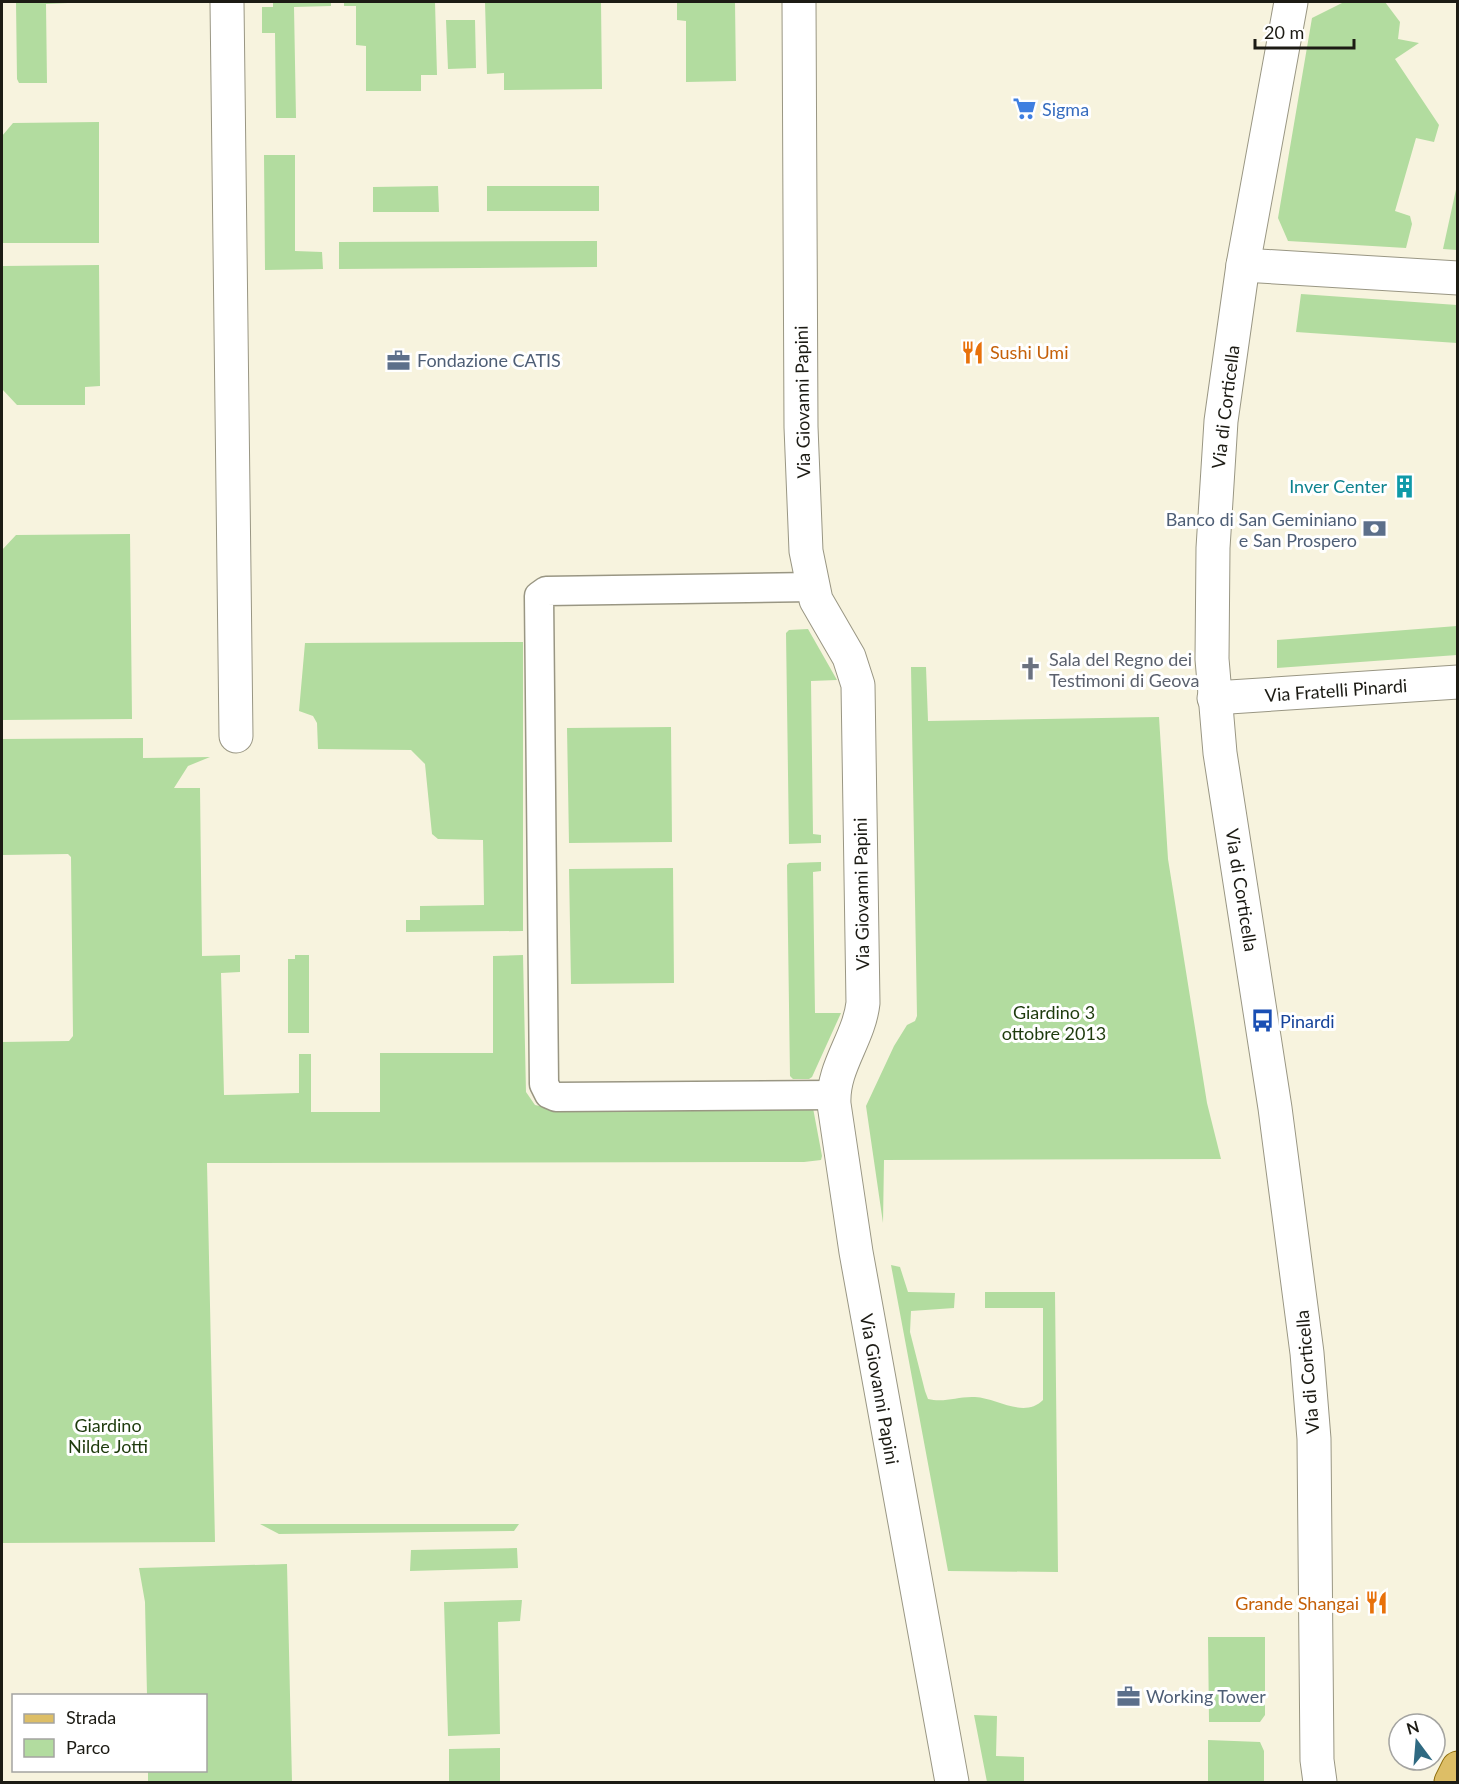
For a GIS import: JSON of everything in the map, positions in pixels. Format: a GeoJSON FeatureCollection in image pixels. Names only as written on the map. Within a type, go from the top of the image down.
{"type":"FeatureCollection","features":[{"type":"Feature","properties":{"kind":"main road"},"geometry":{"type":"LineString","coordinates":[[1451,1782],[1458,1768]]}},
{"type":"Feature","properties":{"kind":"street"},"geometry":{"type":"LineString","coordinates":[[227,2],[236,736]]}},
{"type":"Feature","properties":{"kind":"street","name":"Via Giovanni Papini"},"geometry":{"type":"LineString","coordinates":[[799,2],[801,427],[805,542],[812,587],[854,667],[858,686],[863,1003],[857,1031],[834,1081],[833,1095],[858,1263],[952,1782]]}},
{"type":"Feature","properties":{"kind":"street","name":"Via di Corticella"},"geometry":{"type":"LineString","coordinates":[[1291,2],[1243,265],[1217,465],[1212,569],[1214,698],[1281,1153],[1307,1353],[1314,1439],[1317,1760],[1320,1782]]}},
{"type":"Feature","properties":{"kind":"street"},"geometry":{"type":"LineString","coordinates":[[1243,265],[1458,278]]}},
{"type":"Feature","properties":{"kind":"street"},"geometry":{"type":"LineString","coordinates":[[812,587],[546,591],[539,596],[544,1084],[549,1094],[556,1097],[833,1095]]}},
{"type":"Feature","properties":{"kind":"street","name":"Via Fratelli Pinardi"},"geometry":{"type":"LineString","coordinates":[[1214,698],[1458,681]]}},
{"type":"Feature","properties":{"kind":"green space"},"geometry":{"type":"Polygon","coordinates":[[[16,2],[90,2],[46,4],[47,83],[19,83],[17,79],[16,2]]]}},
{"type":"Feature","properties":{"kind":"green space"},"geometry":{"type":"Polygon","coordinates":[[[273,2],[331,2],[331,6],[294,7],[296,118],[276,118],[275,33],[262,33],[262,7],[273,7],[273,2]]]}},
{"type":"Feature","properties":{"kind":"green space"},"geometry":{"type":"Polygon","coordinates":[[[344,2],[435,2],[437,75],[421,75],[421,91],[366,91],[366,46],[356,45],[356,6],[344,6],[344,2]]]}},
{"type":"Feature","properties":{"kind":"green space"},"geometry":{"type":"Polygon","coordinates":[[[485,2],[601,2],[602,89],[504,90],[504,73],[487,74],[485,2]]]}},
{"type":"Feature","properties":{"kind":"green space"},"geometry":{"type":"Polygon","coordinates":[[[677,2],[735,2],[736,81],[686,82],[686,21],[677,20],[677,2]]]}},
{"type":"Feature","properties":{"kind":"green space"},"geometry":{"type":"Polygon","coordinates":[[[1344,2],[1385,2],[1400,22],[1398,39],[1419,43],[1395,59],[1439,125],[1434,142],[1416,138],[1395,211],[1410,216],[1412,224],[1406,248],[1288,241],[1278,218],[1312,18],[1344,2]]]}},
{"type":"Feature","properties":{"kind":"green space"},"geometry":{"type":"Polygon","coordinates":[[[446,20],[475,20],[476,68],[448,69],[446,20]]]}},
{"type":"Feature","properties":{"kind":"green space"},"geometry":{"type":"Polygon","coordinates":[[[99,122],[99,243],[2,243],[2,136],[13,123],[99,122]]]}},
{"type":"Feature","properties":{"kind":"green space"},"geometry":{"type":"Polygon","coordinates":[[[264,155],[295,155],[295,251],[322,252],[323,269],[265,270],[264,155]]]}},
{"type":"Feature","properties":{"kind":"green space"},"geometry":{"type":"Polygon","coordinates":[[[1457,185],[1457,250],[1443,249],[1457,185]]]}},
{"type":"Feature","properties":{"kind":"green space"},"geometry":{"type":"Polygon","coordinates":[[[438,186],[439,212],[373,212],[373,187],[438,186]]]}},
{"type":"Feature","properties":{"kind":"green space"},"geometry":{"type":"Polygon","coordinates":[[[487,186],[599,186],[599,211],[487,211],[487,186]]]}},
{"type":"Feature","properties":{"kind":"green space"},"geometry":{"type":"Polygon","coordinates":[[[597,241],[597,267],[339,269],[339,242],[597,241]]]}},
{"type":"Feature","properties":{"kind":"green space"},"geometry":{"type":"Polygon","coordinates":[[[99,265],[100,386],[85,387],[85,405],[17,405],[2,389],[2,266],[99,265]]]}},
{"type":"Feature","properties":{"kind":"green space"},"geometry":{"type":"Polygon","coordinates":[[[1301,294],[1457,305],[1457,343],[1296,332],[1301,294]]]}},
{"type":"Feature","properties":{"kind":"green space"},"geometry":{"type":"Polygon","coordinates":[[[130,534],[132,719],[2,720],[2,550],[16,535],[130,534]]]}},
{"type":"Feature","properties":{"kind":"green space"},"geometry":{"type":"Polygon","coordinates":[[[1457,626],[1457,655],[1277,668],[1277,640],[1457,626]]]}},
{"type":"Feature","properties":{"kind":"green space"},"geometry":{"type":"Polygon","coordinates":[[[808,629],[837,680],[811,681],[813,834],[821,835],[821,843],[789,844],[786,633],[789,630],[808,629]]]}},
{"type":"Feature","properties":{"kind":"green space"},"geometry":{"type":"Polygon","coordinates":[[[523,642],[523,931],[406,932],[406,920],[420,920],[420,906],[484,905],[483,840],[438,839],[432,834],[425,764],[411,750],[318,749],[317,723],[313,716],[299,711],[305,643],[523,642]]]}},
{"type":"Feature","properties":{"kind":"green space","name":"Giardino 3 ottobre 2013"},"geometry":{"type":"Polygon","coordinates":[[[911,667],[926,667],[928,721],[1159,717],[1168,859],[1207,1103],[1221,1159],[884,1160],[883,1223],[866,1106],[894,1046],[907,1025],[915,1021],[917,1016],[911,667]]]}},
{"type":"Feature","properties":{"kind":"green space"},"geometry":{"type":"Polygon","coordinates":[[[671,727],[672,842],[569,843],[567,728],[671,727]]]}},
{"type":"Feature","properties":{"kind":"green space","name":"Giardino Nilde Jotti"},"geometry":{"type":"Polygon","coordinates":[[[143,738],[143,758],[210,757],[188,766],[174,788],[200,788],[202,956],[240,955],[240,972],[221,973],[224,1095],[299,1093],[299,1054],[311,1054],[311,1112],[380,1112],[380,1053],[493,1053],[493,956],[523,955],[526,1092],[535,1105],[554,1109],[813,1108],[822,1156],[821,1160],[804,1162],[207,1163],[215,1542],[2,1543],[2,1042],[69,1041],[73,1036],[71,857],[68,854],[2,855],[2,739],[143,738]]]}},
{"type":"Feature","properties":{"kind":"green space"},"geometry":{"type":"Polygon","coordinates":[[[821,862],[821,871],[813,872],[815,1013],[841,1013],[812,1077],[793,1079],[790,1076],[787,865],[789,863],[821,862]]]}},
{"type":"Feature","properties":{"kind":"green space"},"geometry":{"type":"Polygon","coordinates":[[[673,868],[674,983],[571,984],[569,869],[673,868]]]}},
{"type":"Feature","properties":{"kind":"green space"},"geometry":{"type":"Polygon","coordinates":[[[295,955],[309,955],[309,1033],[288,1033],[288,959],[295,959],[295,955]]]}},
{"type":"Feature","properties":{"kind":"green space"},"geometry":{"type":"Polygon","coordinates":[[[891,1265],[900,1267],[908,1292],[955,1293],[954,1308],[911,1311],[910,1332],[925,1391],[928,1399],[934,1400],[975,1397],[1027,1408],[1043,1400],[1043,1308],[985,1308],[985,1292],[1055,1292],[1058,1572],[948,1571],[891,1265]]]}},
{"type":"Feature","properties":{"kind":"green space"},"geometry":{"type":"Polygon","coordinates":[[[260,1524],[519,1524],[514,1531],[279,1534],[260,1524]]]}},
{"type":"Feature","properties":{"kind":"green space"},"geometry":{"type":"Polygon","coordinates":[[[517,1548],[518,1568],[410,1571],[411,1550],[517,1548]]]}},
{"type":"Feature","properties":{"kind":"green space"},"geometry":{"type":"Polygon","coordinates":[[[287,1564],[292,1782],[148,1782],[148,1772],[207,1772],[207,1694],[147,1694],[145,1602],[139,1568],[287,1564]]]}},
{"type":"Feature","properties":{"kind":"green space"},"geometry":{"type":"Polygon","coordinates":[[[522,1600],[520,1621],[498,1622],[500,1734],[448,1736],[444,1602],[522,1600]]]}},
{"type":"Feature","properties":{"kind":"green space"},"geometry":{"type":"Polygon","coordinates":[[[1208,1637],[1265,1637],[1265,1715],[1260,1722],[1209,1722],[1208,1637]]]}},
{"type":"Feature","properties":{"kind":"green space"},"geometry":{"type":"Polygon","coordinates":[[[974,1715],[997,1716],[996,1756],[1024,1757],[1024,1782],[987,1782],[974,1715]]]}},
{"type":"Feature","properties":{"kind":"green space"},"geometry":{"type":"Polygon","coordinates":[[[1208,1740],[1260,1742],[1264,1751],[1264,1782],[1208,1782],[1208,1740]]]}},
{"type":"Feature","properties":{"kind":"green space"},"geometry":{"type":"Polygon","coordinates":[[[500,1748],[500,1782],[449,1782],[449,1749],[500,1748]]]}},
{"type":"Feature","properties":{"kind":"place","name":"Sigma"},"geometry":{"type":"Point","coordinates":[1024,109]}},
{"type":"Feature","properties":{"kind":"place","name":"Sushi Umi"},"geometry":{"type":"Point","coordinates":[972,352]}},
{"type":"Feature","properties":{"kind":"place","name":"Fondazione CATIS"},"geometry":{"type":"Point","coordinates":[399,360]}},
{"type":"Feature","properties":{"kind":"place","name":"Inver Center"},"geometry":{"type":"Point","coordinates":[1405,486]}},
{"type":"Feature","properties":{"kind":"place","name":"Banco di San Geminiano e San Prospero"},"geometry":{"type":"Point","coordinates":[1375,529]}},
{"type":"Feature","properties":{"kind":"place","name":"Sala del Regno dei Testimoni di Geova"},"geometry":{"type":"Point","coordinates":[1031,669]}},
{"type":"Feature","properties":{"kind":"place","name":"Pinardi"},"geometry":{"type":"Point","coordinates":[1262,1021]}},
{"type":"Feature","properties":{"kind":"place","name":"Grande Shangai"},"geometry":{"type":"Point","coordinates":[1377,1603]}},
{"type":"Feature","properties":{"kind":"place","name":"Working Tower"},"geometry":{"type":"Point","coordinates":[1128,1696]}}]}
